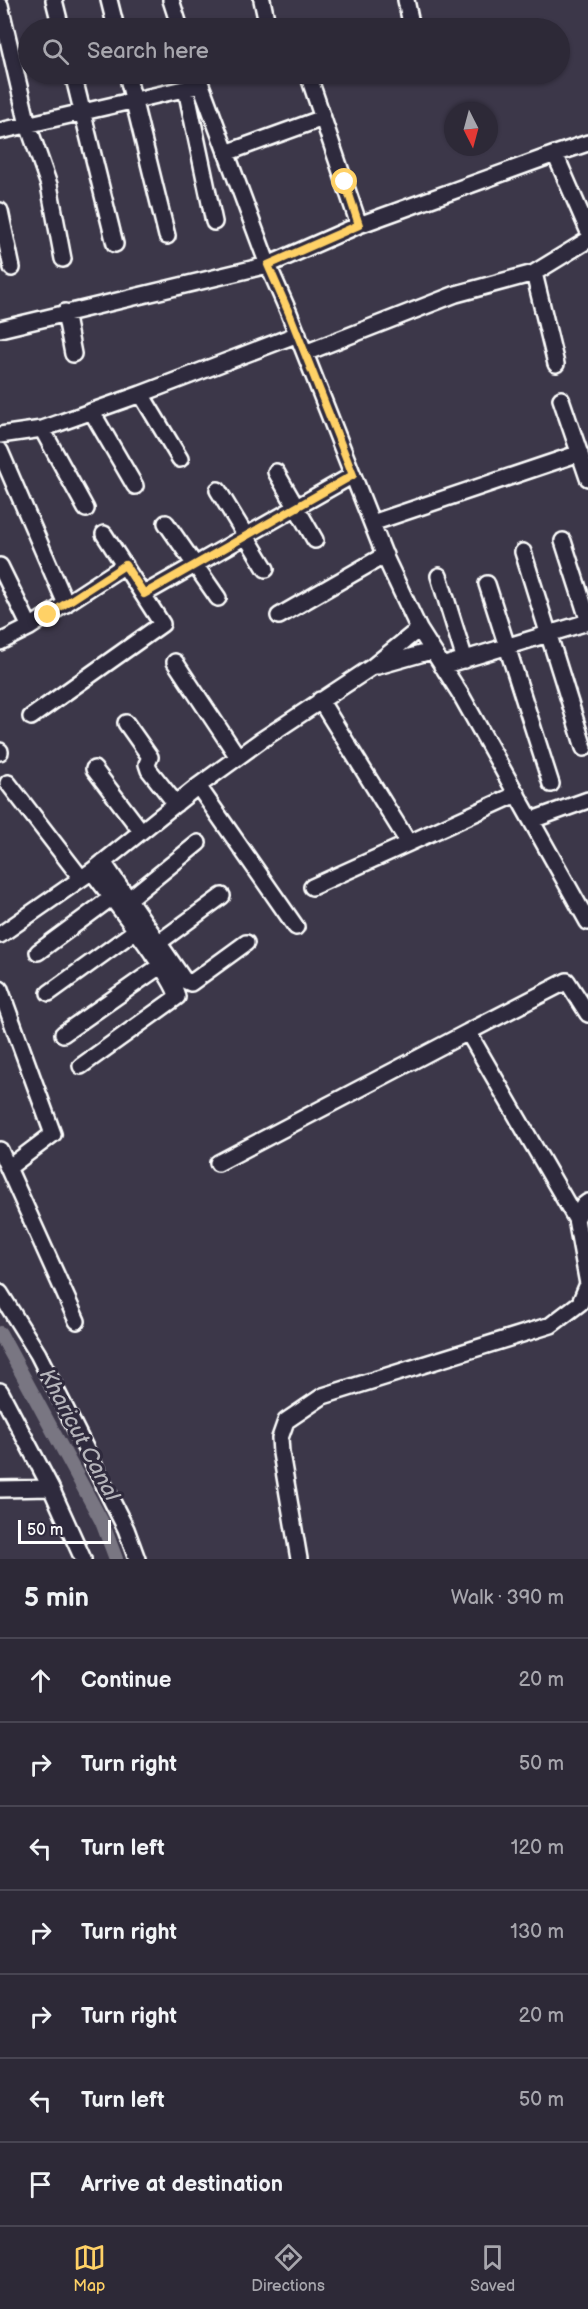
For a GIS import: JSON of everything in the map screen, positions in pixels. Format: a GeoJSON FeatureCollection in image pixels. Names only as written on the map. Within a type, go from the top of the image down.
{"type":"FeatureCollection","features":[{"type":"Feature","properties":{"kind":"street"},"geometry":{"type":"LineString","coordinates":[[54,0],[58,18]]}},
{"type":"Feature","properties":{"kind":"street"},"geometry":{"type":"LineString","coordinates":[[109,0],[114,18]]}},
{"type":"Feature","properties":{"kind":"street"},"geometry":{"type":"LineString","coordinates":[[171,0],[177,18]]}},
{"type":"Feature","properties":{"kind":"street"},"geometry":{"type":"LineString","coordinates":[[262,0],[266,18]]}},
{"type":"Feature","properties":{"kind":"street"},"geometry":{"type":"LineString","coordinates":[[406,0],[410,18]]}},
{"type":"Feature","properties":{"kind":"street"},"geometry":{"type":"LineString","coordinates":[[0,5],[18,82]]}},
{"type":"Feature","properties":{"kind":"street"},"geometry":{"type":"LineString","coordinates":[[18,84],[28,125],[49,185],[63,259]]}},
{"type":"Feature","properties":{"kind":"street"},"geometry":{"type":"LineString","coordinates":[[76,84],[115,244]]}},
{"type":"Feature","properties":{"kind":"street"},"geometry":{"type":"LineString","coordinates":[[129,84],[167,236]]}},
{"type":"Feature","properties":{"kind":"street"},"geometry":{"type":"LineString","coordinates":[[0,132],[186,89],[192,84]]}},
{"type":"Feature","properties":{"kind":"street"},"geometry":{"type":"LineString","coordinates":[[201,84],[268,265],[298,334],[385,555],[419,629],[461,695],[588,922]]}},
{"type":"Feature","properties":{"kind":"street"},"geometry":{"type":"LineString","coordinates":[[311,84],[359,225]]}},
{"type":"Feature","properties":{"kind":"street"},"geometry":{"type":"LineString","coordinates":[[186,89],[214,222]]}},
{"type":"Feature","properties":{"kind":"street"},"geometry":{"type":"LineString","coordinates":[[226,153],[323,118]]}},
{"type":"Feature","properties":{"kind":"street"},"geometry":{"type":"LineString","coordinates":[[0,329],[268,265],[359,225],[588,143]]}},
{"type":"Feature","properties":{"kind":"street"},"geometry":{"type":"LineString","coordinates":[[555,154],[588,230]]}},
{"type":"Feature","properties":{"kind":"street"},"geometry":{"type":"LineString","coordinates":[[0,211],[12,268]]}},
{"type":"Feature","properties":{"kind":"street"},"geometry":{"type":"LineString","coordinates":[[305,353],[456,294],[534,273],[588,240]]}},
{"type":"Feature","properties":{"kind":"street"},"geometry":{"type":"LineString","coordinates":[[534,273],[556,364]]}},
{"type":"Feature","properties":{"kind":"street"},"geometry":{"type":"LineString","coordinates":[[65,312],[73,354]]}},
{"type":"Feature","properties":{"kind":"street"},"geometry":{"type":"LineString","coordinates":[[0,435],[42,429],[298,334]]}},
{"type":"Feature","properties":{"kind":"street"},"geometry":{"type":"LineString","coordinates":[[141,394],[180,459]]}},
{"type":"Feature","properties":{"kind":"street"},"geometry":{"type":"LineString","coordinates":[[561,399],[588,478]]}},
{"type":"Feature","properties":{"kind":"street"},"geometry":{"type":"LineString","coordinates":[[92,412],[135,486]]}},
{"type":"Feature","properties":{"kind":"street"},"geometry":{"type":"LineString","coordinates":[[42,429],[86,509]]}},
{"type":"Feature","properties":{"kind":"street"},"geometry":{"type":"LineString","coordinates":[[0,451],[66,604]]}},
{"type":"Feature","properties":{"kind":"street"},"geometry":{"type":"LineString","coordinates":[[372,523],[580,453]]}},
{"type":"Feature","properties":{"kind":"street"},"geometry":{"type":"LineString","coordinates":[[276,472],[315,540]]}},
{"type":"Feature","properties":{"kind":"street"},"geometry":{"type":"LineString","coordinates":[[144,594],[353,475]]}},
{"type":"Feature","properties":{"kind":"street"},"geometry":{"type":"LineString","coordinates":[[218,490],[266,569]]}},
{"type":"Feature","properties":{"kind":"street"},"geometry":{"type":"LineString","coordinates":[[166,524],[218,598]]}},
{"type":"Feature","properties":{"kind":"street"},"geometry":{"type":"LineString","coordinates":[[31,717],[162,624],[104,534]]}},
{"type":"Feature","properties":{"kind":"street"},"geometry":{"type":"LineString","coordinates":[[442,666],[588,620],[563,541]]}},
{"type":"Feature","properties":{"kind":"street"},"geometry":{"type":"LineString","coordinates":[[523,552],[584,748]]}},
{"type":"Feature","properties":{"kind":"street"},"geometry":{"type":"LineString","coordinates":[[279,616],[385,555]]}},
{"type":"Feature","properties":{"kind":"street"},"geometry":{"type":"LineString","coordinates":[[0,642],[30,627],[125,565]]}},
{"type":"Feature","properties":{"kind":"street"},"geometry":{"type":"LineString","coordinates":[[0,566],[30,627]]}},
{"type":"Feature","properties":{"kind":"street"},"geometry":{"type":"LineString","coordinates":[[439,576],[465,660]]}},
{"type":"Feature","properties":{"kind":"street"},"geometry":{"type":"LineString","coordinates":[[487,584],[551,784]]}},
{"type":"Feature","properties":{"kind":"street"},"geometry":{"type":"LineString","coordinates":[[0,934],[92,870],[198,786],[320,700],[372,667],[419,629]]}},
{"type":"Feature","properties":{"kind":"street"},"geometry":{"type":"LineString","coordinates":[[372,667],[431,651]]}},
{"type":"Feature","properties":{"kind":"street"},"geometry":{"type":"LineString","coordinates":[[175,662],[238,757]]}},
{"type":"Feature","properties":{"kind":"street"},"geometry":{"type":"LineString","coordinates":[[320,700],[408,842]]}},
{"type":"Feature","properties":{"kind":"street"},"geometry":{"type":"LineString","coordinates":[[126,723],[147,750],[150,757],[147,764],[149,770],[176,804]]}},
{"type":"Feature","properties":{"kind":"street"},"geometry":{"type":"LineString","coordinates":[[94,769],[141,831]]}},
{"type":"Feature","properties":{"kind":"street"},"geometry":{"type":"LineString","coordinates":[[8,783],[92,870],[129,899],[184,980],[191,983],[246,943]]}},
{"type":"Feature","properties":{"kind":"street"},"geometry":{"type":"LineString","coordinates":[[198,786],[296,927]]}},
{"type":"Feature","properties":{"kind":"street"},"geometry":{"type":"LineString","coordinates":[[312,887],[517,794]]}},
{"type":"Feature","properties":{"kind":"street"},"geometry":{"type":"LineString","coordinates":[[532,820],[588,800]]}},
{"type":"Feature","properties":{"kind":"street"},"geometry":{"type":"LineString","coordinates":[[129,899],[198,843]]}},
{"type":"Feature","properties":{"kind":"street"},"geometry":{"type":"LineString","coordinates":[[81,1066],[177,997],[177,990],[92,870]]}},
{"type":"Feature","properties":{"kind":"street"},"geometry":{"type":"LineString","coordinates":[[158,943],[222,896]]}},
{"type":"Feature","properties":{"kind":"street"},"geometry":{"type":"LineString","coordinates":[[38,952],[111,898]]}},
{"type":"Feature","properties":{"kind":"street"},"geometry":{"type":"LineString","coordinates":[[49,993],[135,931]]}},
{"type":"Feature","properties":{"kind":"street"},"geometry":{"type":"LineString","coordinates":[[63,1034],[160,966]]}},
{"type":"Feature","properties":{"kind":"street"},"geometry":{"type":"LineString","coordinates":[[218,1163],[567,981],[588,1014]]}},
{"type":"Feature","properties":{"kind":"street"},"geometry":{"type":"LineString","coordinates":[[0,988],[53,1134],[8,1168]]}},
{"type":"Feature","properties":{"kind":"street"},"geometry":{"type":"LineString","coordinates":[[299,1559],[280,1453],[280,1438],[286,1421],[323,1396],[551,1325],[580,1303],[588,1284],[576,1219],[468,1032]]}},
{"type":"Feature","properties":{"kind":"street"},"geometry":{"type":"LineString","coordinates":[[0,1150],[77,1321]]}},
{"type":"Feature","properties":{"kind":"street"},"geometry":{"type":"LineString","coordinates":[[576,1219],[588,1202]]}},
{"type":"Feature","properties":{"kind":"street"},"geometry":{"type":"LineString","coordinates":[[0,1293],[38,1354],[126,1529],[137,1559]]}},
{"type":"Feature","properties":{"kind":"street"},"geometry":{"type":"LineString","coordinates":[[0,1391],[51,1488],[84,1559]]}},
{"type":"Feature","properties":{"kind":"street"},"geometry":{"type":"LineString","coordinates":[[0,1489],[51,1488]]}},
{"type":"Feature","properties":{"kind":"waterway","name":"Kharicut Canal"},"geometry":{"type":"LineString","coordinates":[[0,1333],[102,1522],[116,1559]]}},
{"type":"Feature","properties":{"kind":"route"},"geometry":{"type":"LineString","coordinates":[[48,615],[125,565],[144,594],[353,475],[268,265],[359,225],[345,182]]}}]}
